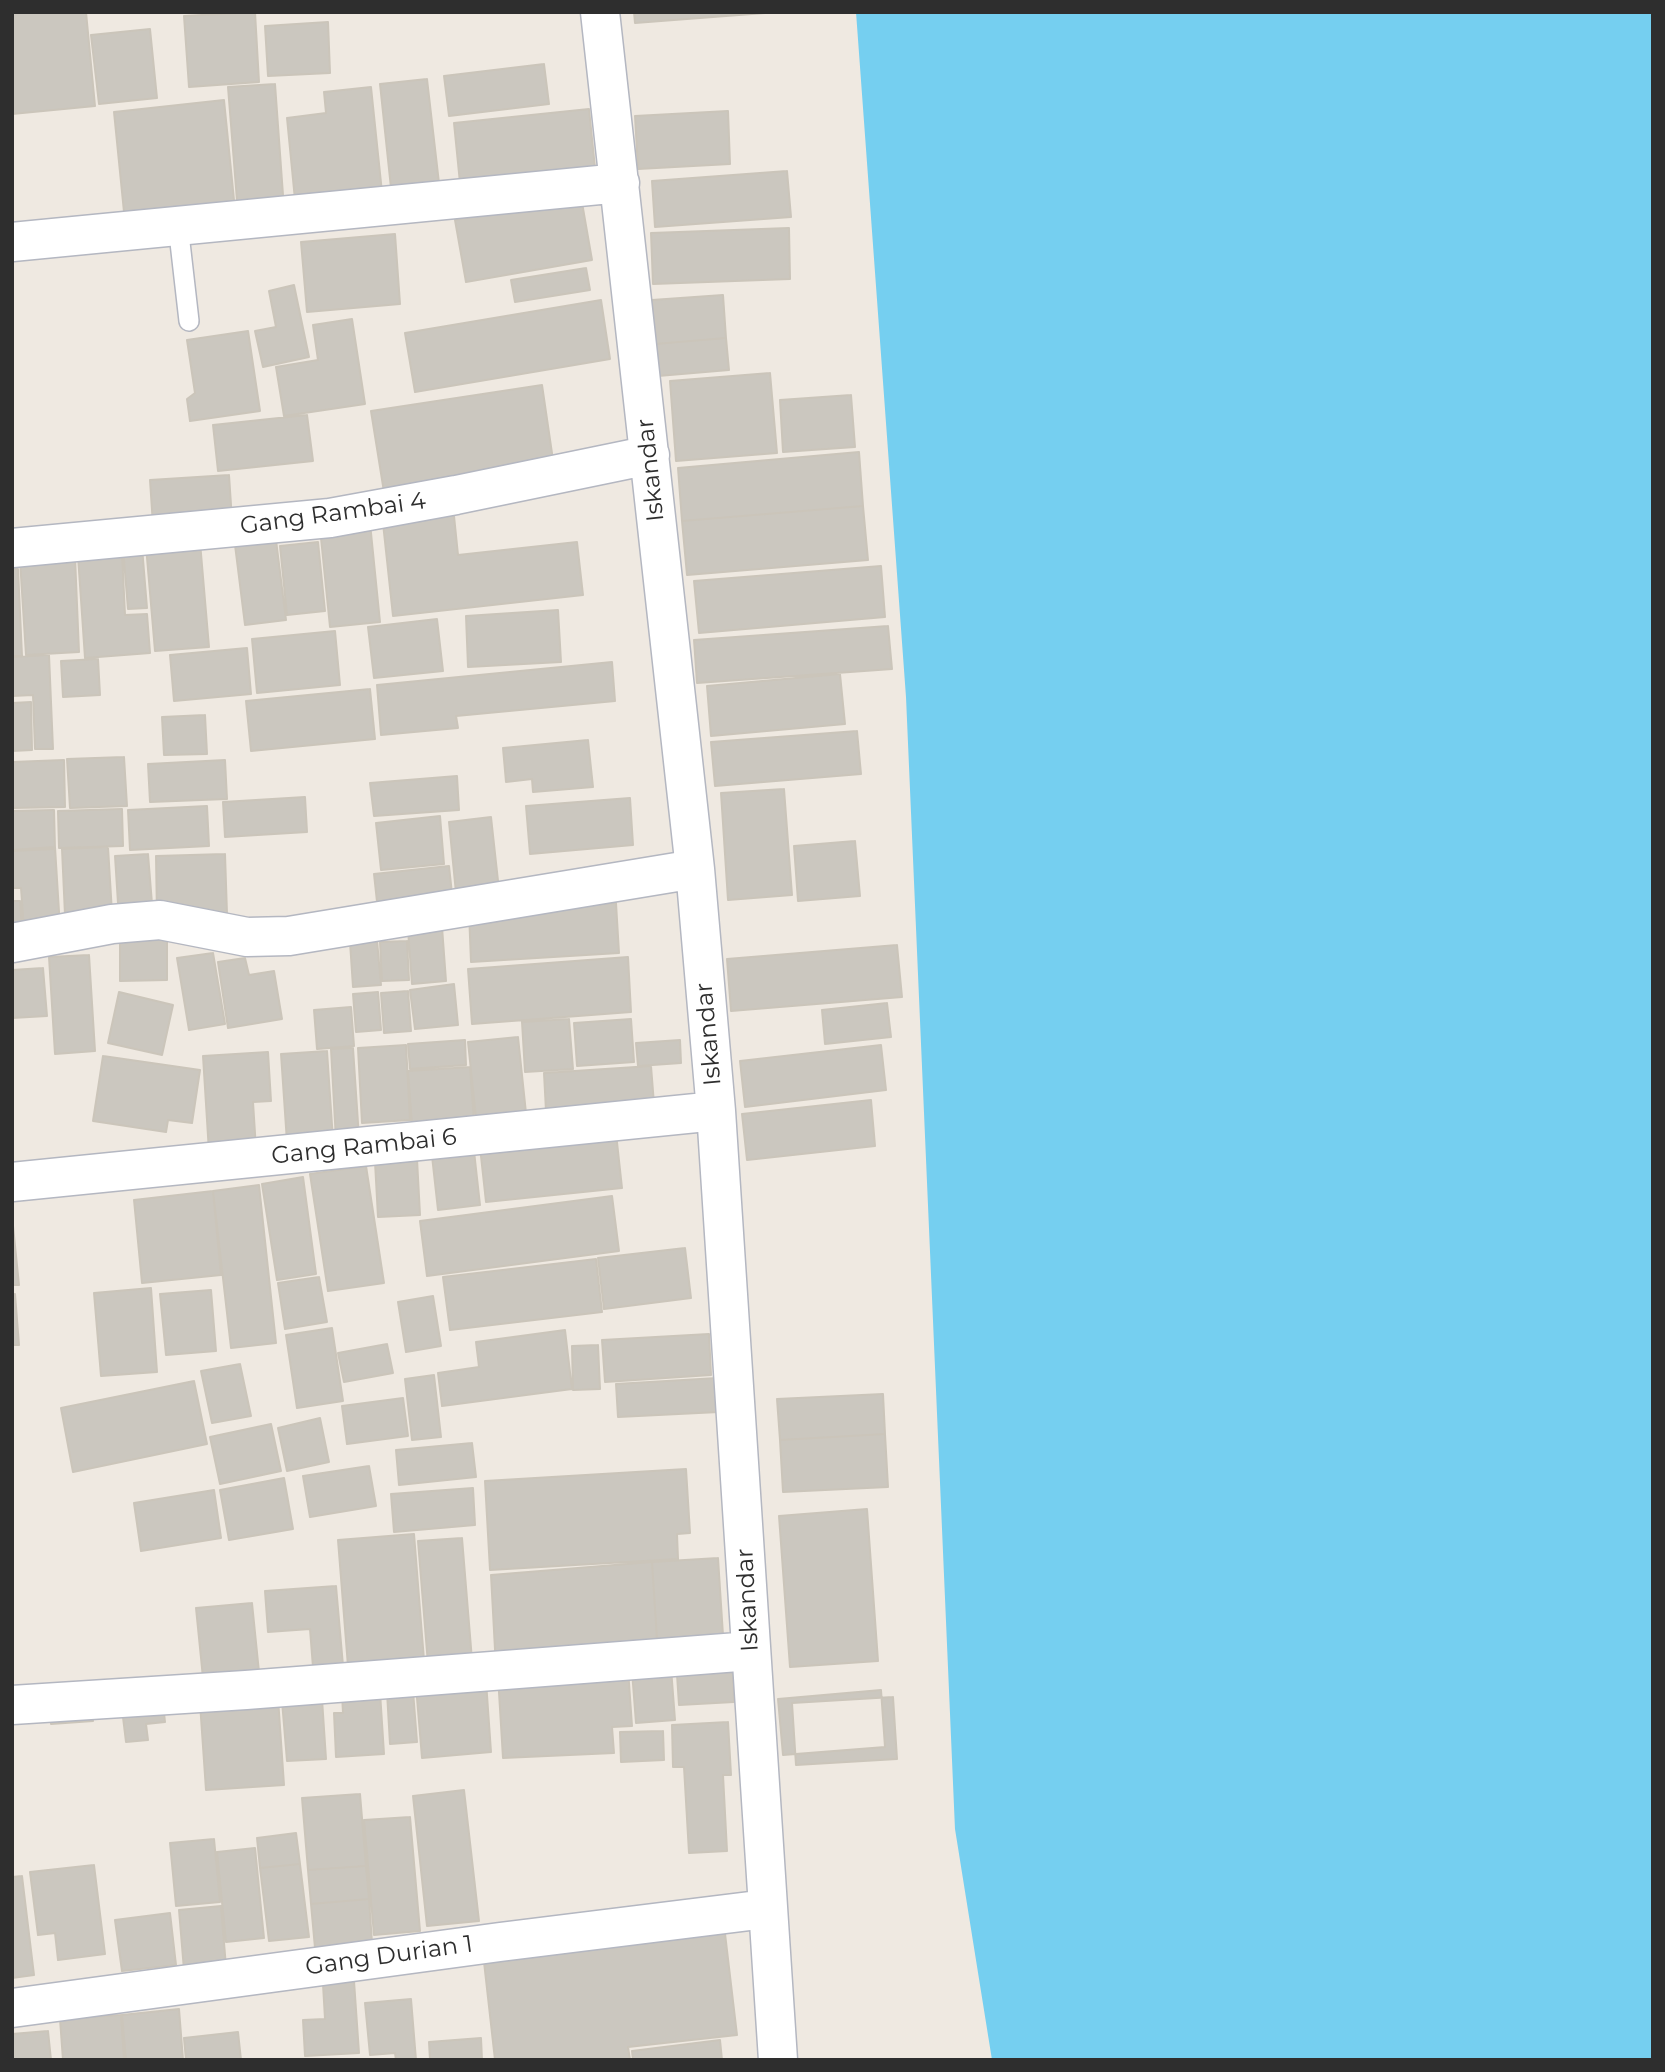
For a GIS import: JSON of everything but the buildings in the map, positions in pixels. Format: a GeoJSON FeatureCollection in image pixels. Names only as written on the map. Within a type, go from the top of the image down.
{"type":"FeatureCollection","features":[{"type":"Feature","properties":{"kind":"street","name":"Iskandar"},"geometry":{"type":"LineString","coordinates":[[600,12],[695,869],[716,1111],[766,1909],[778,2060]]}},
{"type":"Feature","properties":{"kind":"street"},"geometry":{"type":"LineString","coordinates":[[12,242],[620,183]]}},
{"type":"Feature","properties":{"kind":"street","name":"Gang Rambai 4"},"geometry":{"type":"LineString","coordinates":[[12,548],[330,518],[650,455]]}},
{"type":"Feature","properties":{"kind":"street"},"geometry":{"type":"LineString","coordinates":[[12,943],[112,924],[160,920],[247,937],[289,936],[695,869]]}},
{"type":"Feature","properties":{"kind":"street","name":"Gang Rambai 6"},"geometry":{"type":"LineString","coordinates":[[12,1182],[716,1111]]}},
{"type":"Feature","properties":{"kind":"street"},"geometry":{"type":"LineString","coordinates":[[12,1705],[751,1651]]}},
{"type":"Feature","properties":{"kind":"street","name":"Gang Durian 1"},"geometry":{"type":"LineString","coordinates":[[12,2008],[500,1941],[766,1909]]}},
{"type":"Feature","properties":{"kind":"lane"},"geometry":{"type":"LineString","coordinates":[[178,225],[189,321]]}},
{"type":"Feature","properties":{"kind":"water"},"geometry":{"type":"Polygon","coordinates":[[[856,12],[1653,12],[1653,2060],[992,2060],[955,1829],[906,697],[856,12]]]}}]}
